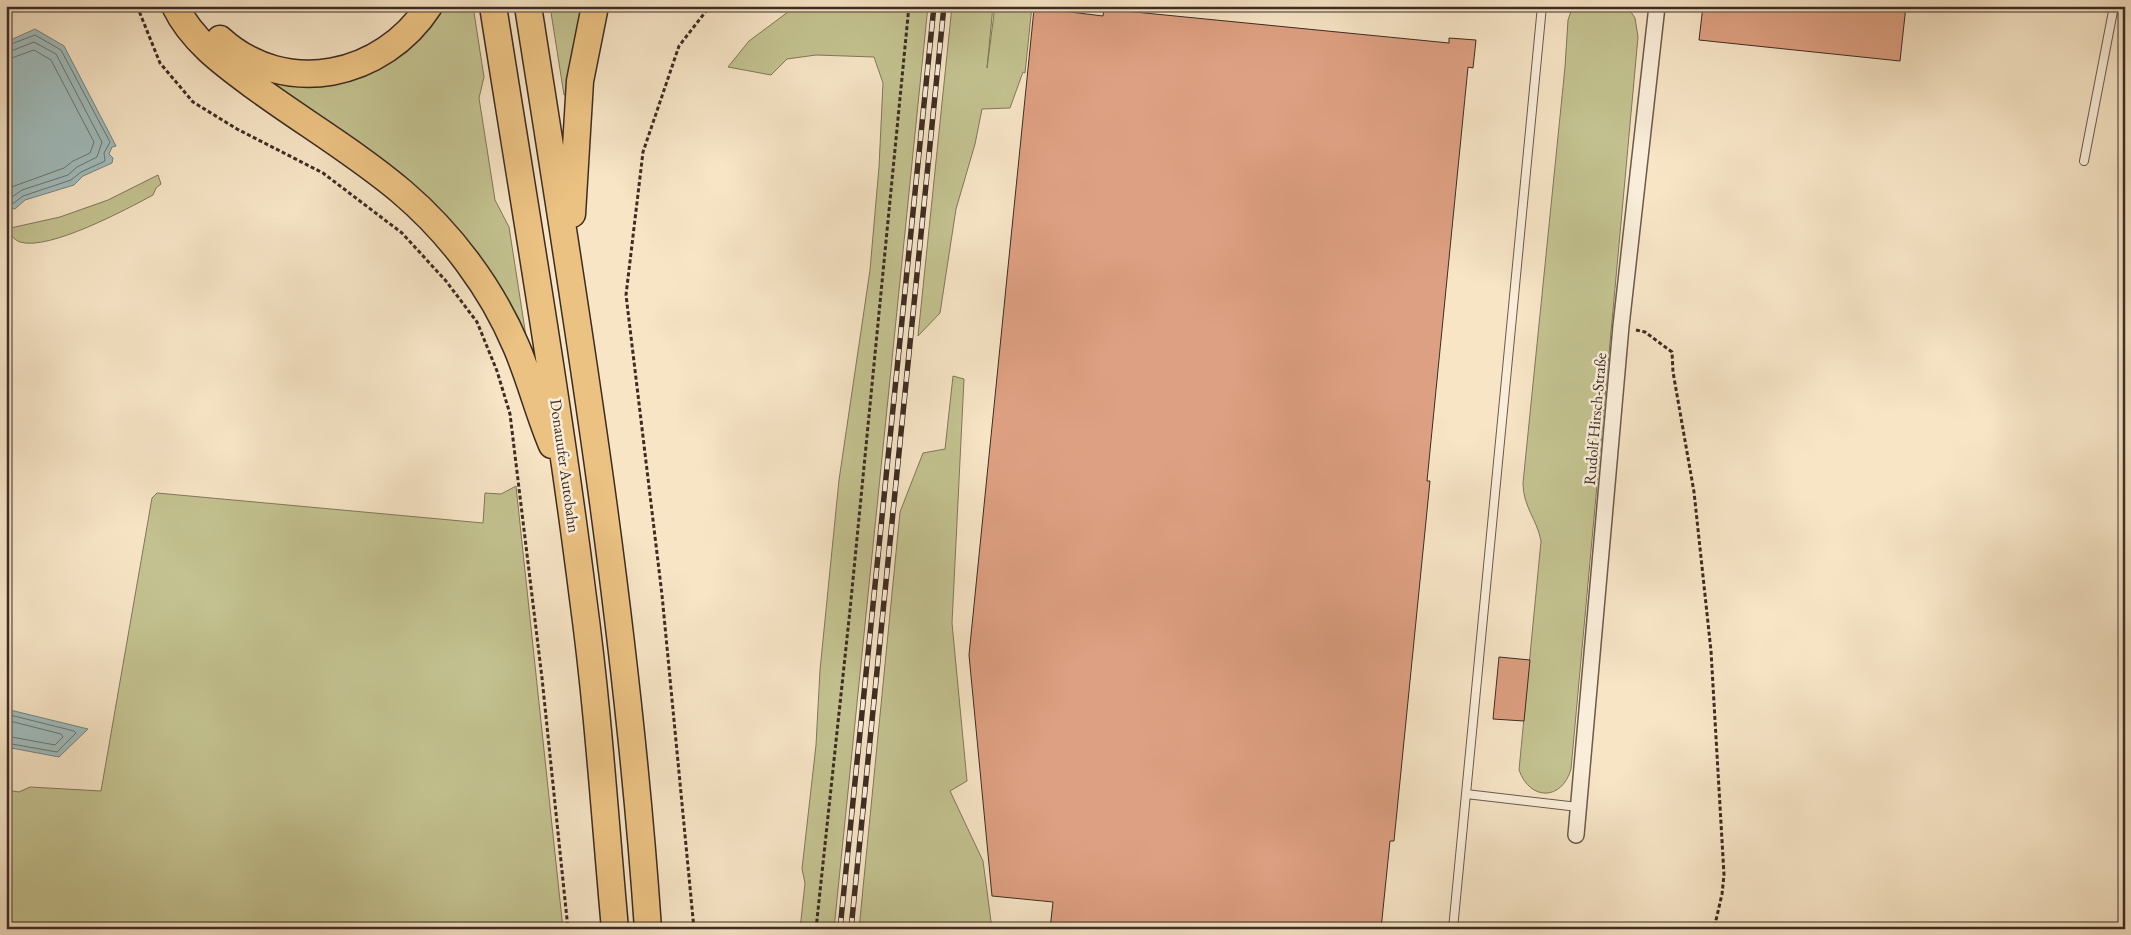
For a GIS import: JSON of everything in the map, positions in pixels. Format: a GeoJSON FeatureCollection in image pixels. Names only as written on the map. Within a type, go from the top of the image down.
{"type":"FeatureCollection","features":[{"type":"Feature","properties":{"kind":"highway"},"geometry":{"type":"LineString","coordinates":[[175,6],[196,37],[221,61],[402,192],[456,247],[500,312],[516,345],[538,410],[567,483]]}},
{"type":"Feature","properties":{"kind":"highway"},"geometry":{"type":"LineString","coordinates":[[191,6],[207,27],[246,58],[268,67],[296,73],[324,74],[349,69],[372,60],[393,46],[410,31],[429,6]]}},
{"type":"Feature","properties":{"kind":"highway","name":"Donauufer Autobahn"},"geometry":{"type":"LineString","coordinates":[[493,6],[567,483],[595,704],[615,929]]}},
{"type":"Feature","properties":{"kind":"highway","name":"Donauufer Autobahn"},"geometry":{"type":"LineString","coordinates":[[528,6],[570,272],[620,625],[648,929]]}},
{"type":"Feature","properties":{"kind":"highway"},"geometry":{"type":"LineString","coordinates":[[570,272],[580,81],[595,6]]}},
{"type":"Feature","properties":{"kind":"street","name":"Rudolf Hirsch-Straße"},"geometry":{"type":"LineString","coordinates":[[1576,835],[1621,326],[1657,6]]}},
{"type":"Feature","properties":{"kind":"lane"},"geometry":{"type":"LineString","coordinates":[[1453,929],[1542,6]]}},
{"type":"Feature","properties":{"kind":"lane"},"geometry":{"type":"LineString","coordinates":[[2084,161],[2114,6]]}},
{"type":"Feature","properties":{"kind":"lane"},"geometry":{"type":"LineString","coordinates":[[1466,794],[1578,807]]}},
{"type":"Feature","properties":{"kind":"path"},"geometry":{"type":"LineString","coordinates":[[137,6],[160,62],[193,102],[238,129],[323,173],[402,233],[446,281],[478,322],[497,371],[510,414],[542,678],[568,929]]}},
{"type":"Feature","properties":{"kind":"path"},"geometry":{"type":"LineString","coordinates":[[694,929],[662,595],[626,295],[643,152],[679,46],[710,6]]}},
{"type":"Feature","properties":{"kind":"path"},"geometry":{"type":"LineString","coordinates":[[816,929],[851,600],[909,6]]}},
{"type":"Feature","properties":{"kind":"path"},"geometry":{"type":"LineString","coordinates":[[1621,326],[1645,332],[1672,352],[1674,380],[1690,466],[1712,651],[1724,875],[1714,929]]}},
{"type":"Feature","properties":{"kind":"shaded area"},"geometry":{"type":"Polygon","coordinates":[[[438,6],[473,6],[484,77],[479,98],[495,200],[509,227],[528,349],[494,285],[254,70],[309,80],[438,6]]]}},
{"type":"Feature","properties":{"kind":"shaded area"},"geometry":{"type":"Polygon","coordinates":[[[550,6],[587,6],[571,94],[564,95],[550,6]]]}},
{"type":"Feature","properties":{"kind":"shaded area"},"geometry":{"type":"Polygon","coordinates":[[[796,6],[928,6],[834,929],[800,929],[805,883],[802,869],[816,745],[820,670],[839,480],[870,270],[879,167],[883,83],[874,57],[816,55],[787,59],[771,75],[728,67],[749,41],[796,6]]]}},
{"type":"Feature","properties":{"kind":"shaded area"},"geometry":{"type":"Polygon","coordinates":[[[952,6],[993,6],[987,68],[995,6],[1032,6],[1025,73],[1023,72],[1010,108],[982,109],[975,144],[956,209],[940,313],[918,336],[952,6]]]}},
{"type":"Feature","properties":{"kind":"shaded area"},"geometry":{"type":"Polygon","coordinates":[[[1573,6],[1627,6],[1635,18],[1638,37],[1571,769],[1567,780],[1561,787],[1553,792],[1546,793],[1538,792],[1530,787],[1519,770],[1541,541],[1525,499],[1523,483],[1565,67],[1568,20],[1573,6]]]}},
{"type":"Feature","properties":{"kind":"shaded area"},"geometry":{"type":"Polygon","coordinates":[[[158,175],[161,184],[156,188],[153,195],[68,235],[33,243],[20,242],[6,229],[60,217],[108,200],[158,175]]]}},
{"type":"Feature","properties":{"kind":"shaded area"},"geometry":{"type":"Polygon","coordinates":[[[953,376],[964,379],[952,623],[967,781],[950,791],[983,861],[992,929],[859,929],[900,512],[923,453],[945,449],[953,376]]]}},
{"type":"Feature","properties":{"kind":"shaded area"},"geometry":{"type":"Polygon","coordinates":[[[516,486],[563,929],[6,929],[6,790],[19,792],[30,787],[101,791],[152,498],[157,493],[483,523],[485,493],[501,494],[516,486]]]}},
{"type":"Feature","properties":{"kind":"water"},"geometry":{"type":"Polygon","coordinates":[[[35,29],[64,46],[116,146],[112,147],[109,154],[113,158],[112,163],[83,176],[74,185],[25,200],[15,209],[6,207],[6,42],[35,29]]]}},
{"type":"Feature","properties":{"kind":"water"},"geometry":{"type":"Polygon","coordinates":[[[6,709],[88,729],[59,757],[6,747],[6,709]]]}},
{"type":"Feature","properties":{"kind":"building"},"geometry":{"type":"Polygon","coordinates":[[[1036,6],[1062,6],[1062,11],[1103,16],[1104,9],[1449,43],[1449,38],[1476,40],[1473,68],[1468,67],[1427,481],[1430,481],[1394,841],[1390,841],[1381,929],[1050,929],[1053,902],[992,896],[969,655],[1034,9],[1036,9],[1036,6]]]}},
{"type":"Feature","properties":{"kind":"building"},"geometry":{"type":"Polygon","coordinates":[[[1703,6],[1906,6],[1900,61],[1699,40],[1703,6]]]}},
{"type":"Feature","properties":{"kind":"building"},"geometry":{"type":"Polygon","coordinates":[[[1499,657],[1530,660],[1524,721],[1493,719],[1499,657]]]}},
{"type":"Feature","properties":{"kind":"railway"},"geometry":{"type":"LineString","coordinates":[[840,929],[934,6]]}},
{"type":"Feature","properties":{"kind":"railway"},"geometry":{"type":"LineString","coordinates":[[851,929],[944,6]]}}]}
